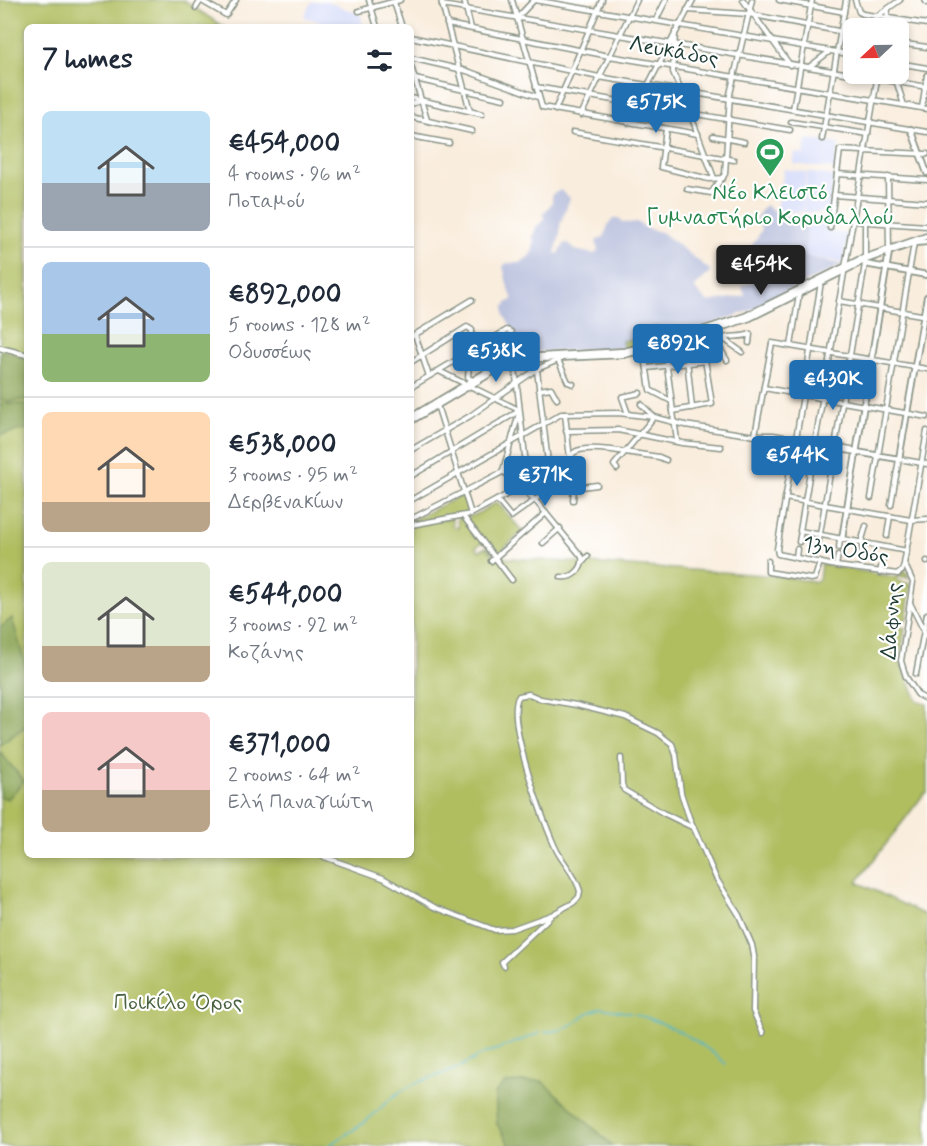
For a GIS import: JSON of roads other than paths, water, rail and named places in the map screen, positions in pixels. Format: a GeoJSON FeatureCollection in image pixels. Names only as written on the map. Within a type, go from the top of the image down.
{"type":"FeatureCollection","features":[{"type":"Feature","properties":{"kind":"street"},"geometry":{"type":"LineString","coordinates":[[196,8],[201,0],[226,15],[235,0]]}},
{"type":"Feature","properties":{"kind":"street"},"geometry":{"type":"LineString","coordinates":[[369,0],[376,24]]}},
{"type":"Feature","properties":{"kind":"street"},"geometry":{"type":"LineString","coordinates":[[359,11],[400,0]]}},
{"type":"Feature","properties":{"kind":"street"},"geometry":{"type":"LineString","coordinates":[[464,0],[471,29]]}},
{"type":"Feature","properties":{"kind":"street"},"geometry":{"type":"LineString","coordinates":[[512,0],[542,108],[698,134]]}},
{"type":"Feature","properties":{"kind":"street"},"geometry":{"type":"LineString","coordinates":[[517,18],[534,0],[843,54]]}},
{"type":"Feature","properties":{"kind":"street"},"geometry":{"type":"LineString","coordinates":[[555,110],[602,0]]}},
{"type":"Feature","properties":{"kind":"street"},"geometry":{"type":"LineString","coordinates":[[581,115],[637,0]]}},
{"type":"Feature","properties":{"kind":"street"},"geometry":{"type":"LineString","coordinates":[[656,20],[666,0]]}},
{"type":"Feature","properties":{"kind":"street"},"geometry":{"type":"LineString","coordinates":[[628,123],[693,0]]}},
{"type":"Feature","properties":{"kind":"street"},"geometry":{"type":"LineString","coordinates":[[737,0],[748,7]]}},
{"type":"Feature","properties":{"kind":"street"},"geometry":{"type":"LineString","coordinates":[[743,0],[790,64]]}},
{"type":"Feature","properties":{"kind":"street"},"geometry":{"type":"LineString","coordinates":[[687,189],[711,193],[723,178],[733,77],[748,7],[752,0]]}},
{"type":"Feature","properties":{"kind":"street"},"geometry":{"type":"LineString","coordinates":[[779,0],[844,12]]}},
{"type":"Feature","properties":{"kind":"street"},"geometry":{"type":"LineString","coordinates":[[793,109],[813,0]]}},
{"type":"Feature","properties":{"kind":"street"},"geometry":{"type":"LineString","coordinates":[[822,139],[846,0]]}},
{"type":"Feature","properties":{"kind":"street"},"geometry":{"type":"LineString","coordinates":[[855,0],[859,12],[882,18]]}},
{"type":"Feature","properties":{"kind":"street"},"geometry":{"type":"LineString","coordinates":[[876,17],[900,0]]}},
{"type":"Feature","properties":{"kind":"street"},"geometry":{"type":"LineString","coordinates":[[394,1],[401,24]]}},
{"type":"Feature","properties":{"kind":"street"},"geometry":{"type":"LineString","coordinates":[[470,111],[441,3],[843,73]]}},
{"type":"Feature","properties":{"kind":"street"},"geometry":{"type":"LineString","coordinates":[[887,18],[888,8]]}},
{"type":"Feature","properties":{"kind":"street"},"geometry":{"type":"LineString","coordinates":[[687,10],[748,14],[841,32]]}},
{"type":"Feature","properties":{"kind":"street"},"geometry":{"type":"LineString","coordinates":[[909,22],[927,24]]}},
{"type":"Feature","properties":{"kind":"street","name":"Λeυκάδος"},"geometry":{"type":"LineString","coordinates":[[447,24],[609,56],[924,109]]}},
{"type":"Feature","properties":{"kind":"street"},"geometry":{"type":"LineString","coordinates":[[675,32],[672,67],[714,178]]}},
{"type":"Feature","properties":{"kind":"street"},"geometry":{"type":"LineString","coordinates":[[414,38],[571,72],[927,132]]}},
{"type":"Feature","properties":{"kind":"street"},"geometry":{"type":"LineString","coordinates":[[909,45],[927,47]]}},
{"type":"Feature","properties":{"kind":"street"},"geometry":{"type":"LineString","coordinates":[[808,68],[829,51]]}},
{"type":"Feature","properties":{"kind":"street"},"geometry":{"type":"LineString","coordinates":[[414,59],[459,69],[539,98]]}},
{"type":"Feature","properties":{"kind":"street"},"geometry":{"type":"LineString","coordinates":[[909,65],[927,68]]}},
{"type":"Feature","properties":{"kind":"street"},"geometry":{"type":"LineString","coordinates":[[924,109],[927,75]]}},
{"type":"Feature","properties":{"kind":"street"},"geometry":{"type":"LineString","coordinates":[[414,79],[504,99]]}},
{"type":"Feature","properties":{"kind":"street"},"geometry":{"type":"LineString","coordinates":[[414,82],[428,121]]}},
{"type":"Feature","properties":{"kind":"street"},"geometry":{"type":"LineString","coordinates":[[799,542],[876,84]]}},
{"type":"Feature","properties":{"kind":"street"},"geometry":{"type":"LineString","coordinates":[[897,84],[904,105]]}},
{"type":"Feature","properties":{"kind":"street"},"geometry":{"type":"LineString","coordinates":[[908,84],[926,87]]}},
{"type":"Feature","properties":{"kind":"street"},"geometry":{"type":"LineString","coordinates":[[536,87],[790,130]]}},
{"type":"Feature","properties":{"kind":"street"},"geometry":{"type":"LineString","coordinates":[[414,99],[482,114]]}},
{"type":"Feature","properties":{"kind":"street"},"geometry":{"type":"LineString","coordinates":[[730,99],[755,105],[821,114]]}},
{"type":"Feature","properties":{"kind":"street"},"geometry":{"type":"LineString","coordinates":[[414,103],[421,100]]}},
{"type":"Feature","properties":{"kind":"street"},"geometry":{"type":"LineString","coordinates":[[414,118],[472,131]]}},
{"type":"Feature","properties":{"kind":"street"},"geometry":{"type":"LineString","coordinates":[[791,122],[868,134]]}},
{"type":"Feature","properties":{"kind":"street"},"geometry":{"type":"LineString","coordinates":[[666,129],[660,166],[709,179],[723,178]]}},
{"type":"Feature","properties":{"kind":"street"},"geometry":{"type":"LineString","coordinates":[[911,129],[927,173]]}},
{"type":"Feature","properties":{"kind":"street"},"geometry":{"type":"LineString","coordinates":[[573,132],[734,160]]}},
{"type":"Feature","properties":{"kind":"street"},"geometry":{"type":"LineString","coordinates":[[713,136],[744,142]]}},
{"type":"Feature","properties":{"kind":"street"},"geometry":{"type":"LineString","coordinates":[[414,137],[449,143]]}},
{"type":"Feature","properties":{"kind":"street"},"geometry":{"type":"LineString","coordinates":[[830,228],[840,150],[927,154]]}},
{"type":"Feature","properties":{"kind":"street"},"geometry":{"type":"LineString","coordinates":[[837,174],[927,180]]}},
{"type":"Feature","properties":{"kind":"street"},"geometry":{"type":"LineString","coordinates":[[839,548],[890,250],[888,177]]}},
{"type":"Feature","properties":{"kind":"street"},"geometry":{"type":"LineString","coordinates":[[834,195],[927,202]]}},
{"type":"Feature","properties":{"kind":"street"},"geometry":{"type":"LineString","coordinates":[[853,221],[927,226]]}},
{"type":"Feature","properties":{"kind":"street"},"geometry":{"type":"LineString","coordinates":[[818,546],[858,304],[866,222]]}},
{"type":"Feature","properties":{"kind":"street"},"geometry":{"type":"LineString","coordinates":[[513,359],[619,355],[644,350],[746,316],[845,269],[927,236]]}},
{"type":"Feature","properties":{"kind":"street"},"geometry":{"type":"LineString","coordinates":[[890,250],[927,242]]}},
{"type":"Feature","properties":{"kind":"street"},"geometry":{"type":"LineString","coordinates":[[871,498],[914,243]]}},
{"type":"Feature","properties":{"kind":"street"},"geometry":{"type":"LineString","coordinates":[[864,261],[886,268],[927,274]]}},
{"type":"Feature","properties":{"kind":"street"},"geometry":{"type":"LineString","coordinates":[[414,417],[513,359],[625,351],[685,339],[750,318],[845,269]]}},
{"type":"Feature","properties":{"kind":"street"},"geometry":{"type":"LineString","coordinates":[[796,439],[821,282]]}},
{"type":"Feature","properties":{"kind":"street"},"geometry":{"type":"LineString","coordinates":[[791,346],[799,293]]}},
{"type":"Feature","properties":{"kind":"street"},"geometry":{"type":"LineString","coordinates":[[891,506],[927,297]]}},
{"type":"Feature","properties":{"kind":"street"},"geometry":{"type":"LineString","coordinates":[[414,335],[472,300]]}},
{"type":"Feature","properties":{"kind":"street"},"geometry":{"type":"LineString","coordinates":[[839,301],[925,316]]}},
{"type":"Feature","properties":{"kind":"street"},"geometry":{"type":"LineString","coordinates":[[414,360],[467,327],[472,330],[469,384]]}},
{"type":"Feature","properties":{"kind":"street"},"geometry":{"type":"LineString","coordinates":[[414,385],[507,330],[511,332],[515,384],[528,483]]}},
{"type":"Feature","properties":{"kind":"street"},"geometry":{"type":"LineString","coordinates":[[716,330],[722,339],[742,352]]}},
{"type":"Feature","properties":{"kind":"street"},"geometry":{"type":"LineString","coordinates":[[673,411],[712,404],[701,334]]}},
{"type":"Feature","properties":{"kind":"street"},"geometry":{"type":"LineString","coordinates":[[727,360],[718,345],[722,339],[731,335],[750,334],[749,343]]}},
{"type":"Feature","properties":{"kind":"street"},"geometry":{"type":"LineString","coordinates":[[414,338],[429,376]]}},
{"type":"Feature","properties":{"kind":"street"},"geometry":{"type":"LineString","coordinates":[[685,339],[692,408]]}},
{"type":"Feature","properties":{"kind":"street"},"geometry":{"type":"LineString","coordinates":[[755,435],[772,343],[927,369]]}},
{"type":"Feature","properties":{"kind":"street"},"geometry":{"type":"LineString","coordinates":[[664,344],[676,441]]}},
{"type":"Feature","properties":{"kind":"street"},"geometry":{"type":"LineString","coordinates":[[0,348],[24,354]]}},
{"type":"Feature","properties":{"kind":"street"},"geometry":{"type":"LineString","coordinates":[[644,350],[650,390],[672,401]]}},
{"type":"Feature","properties":{"kind":"street"},"geometry":{"type":"LineString","coordinates":[[414,448],[496,399],[537,369],[566,357]]}},
{"type":"Feature","properties":{"kind":"street"},"geometry":{"type":"LineString","coordinates":[[558,360],[568,382],[573,384]]}},
{"type":"Feature","properties":{"kind":"street"},"geometry":{"type":"LineString","coordinates":[[647,368],[706,360]]}},
{"type":"Feature","properties":{"kind":"street"},"geometry":{"type":"LineString","coordinates":[[537,369],[551,488]]}},
{"type":"Feature","properties":{"kind":"street"},"geometry":{"type":"LineString","coordinates":[[439,370],[519,411]]}},
{"type":"Feature","properties":{"kind":"street"},"geometry":{"type":"LineString","coordinates":[[414,417],[469,384]]}},
{"type":"Feature","properties":{"kind":"street"},"geometry":{"type":"LineString","coordinates":[[539,390],[551,388],[557,399]]}},
{"type":"Feature","properties":{"kind":"street"},"geometry":{"type":"LineString","coordinates":[[764,388],[927,417]]}},
{"type":"Feature","properties":{"kind":"street"},"geometry":{"type":"LineString","coordinates":[[628,414],[622,397],[640,393]]}},
{"type":"Feature","properties":{"kind":"street"},"geometry":{"type":"LineString","coordinates":[[641,404],[654,417]]}},
{"type":"Feature","properties":{"kind":"street"},"geometry":{"type":"LineString","coordinates":[[437,405],[471,514]]}},
{"type":"Feature","properties":{"kind":"street"},"geometry":{"type":"LineString","coordinates":[[502,471],[519,411]]}},
{"type":"Feature","properties":{"kind":"street"},"geometry":{"type":"LineString","coordinates":[[414,474],[519,411]]}},
{"type":"Feature","properties":{"kind":"street"},"geometry":{"type":"LineString","coordinates":[[565,414],[570,460]]}},
{"type":"Feature","properties":{"kind":"street"},"geometry":{"type":"LineString","coordinates":[[414,498],[557,415],[565,414],[628,414],[654,417],[675,423],[927,464]]}},
{"type":"Feature","properties":{"kind":"street"},"geometry":{"type":"LineString","coordinates":[[617,469],[614,465],[654,417]]}},
{"type":"Feature","properties":{"kind":"street"},"geometry":{"type":"LineString","coordinates":[[566,431],[618,430],[710,448],[721,447]]}},
{"type":"Feature","properties":{"kind":"street","name":"Δάφνης"},"geometry":{"type":"LineString","coordinates":[[927,431],[904,564],[913,580],[902,664],[906,677],[918,695],[927,700]]}},
{"type":"Feature","properties":{"kind":"street"},"geometry":{"type":"LineString","coordinates":[[755,435],[759,433],[796,439],[814,445]]}},
{"type":"Feature","properties":{"kind":"street"},"geometry":{"type":"LineString","coordinates":[[414,524],[471,514],[570,460],[572,453],[576,451],[625,452],[666,460]]}},
{"type":"Feature","properties":{"kind":"street"},"geometry":{"type":"LineString","coordinates":[[415,517],[526,460]]}},
{"type":"Feature","properties":{"kind":"street"},"geometry":{"type":"LineString","coordinates":[[791,464],[785,498],[911,520],[927,519]]}},
{"type":"Feature","properties":{"kind":"street"},"geometry":{"type":"LineString","coordinates":[[502,471],[522,487],[560,528],[578,550],[582,562]]}},
{"type":"Feature","properties":{"kind":"street"},"geometry":{"type":"LineString","coordinates":[[497,500],[511,517],[570,476],[574,488],[573,500]]}},
{"type":"Feature","properties":{"kind":"street"},"geometry":{"type":"LineString","coordinates":[[574,488],[597,485]]}},
{"type":"Feature","properties":{"kind":"street","name":"13η Οδός"},"geometry":{"type":"LineString","coordinates":[[785,498],[777,553],[880,573],[898,574],[902,571],[904,564]]}},
{"type":"Feature","properties":{"kind":"street"},"geometry":{"type":"LineString","coordinates":[[490,561],[546,513]]}},
{"type":"Feature","properties":{"kind":"street"},"geometry":{"type":"LineString","coordinates":[[462,515],[512,580]]}},
{"type":"Feature","properties":{"kind":"street"},"geometry":{"type":"LineString","coordinates":[[887,536],[890,516]]}},
{"type":"Feature","properties":{"kind":"street"},"geometry":{"type":"LineString","coordinates":[[861,554],[866,526]]}},
{"type":"Feature","properties":{"kind":"street"},"geometry":{"type":"LineString","coordinates":[[543,543],[560,528]]}},
{"type":"Feature","properties":{"kind":"street"},"geometry":{"type":"LineString","coordinates":[[800,531],[907,551]]}},
{"type":"Feature","properties":{"kind":"street"},"geometry":{"type":"LineString","coordinates":[[796,558],[797,549]]}},
{"type":"Feature","properties":{"kind":"street"},"geometry":{"type":"LineString","coordinates":[[837,566],[838,555]]}},
{"type":"Feature","properties":{"kind":"street"},"geometry":{"type":"LineString","coordinates":[[561,577],[567,578],[573,575],[588,556]]}},
{"type":"Feature","properties":{"kind":"street"},"geometry":{"type":"LineString","coordinates":[[880,573],[883,557]]}},
{"type":"Feature","properties":{"kind":"street"},"geometry":{"type":"LineString","coordinates":[[768,561],[768,572],[811,579],[815,578],[820,562]]}},
{"type":"Feature","properties":{"kind":"street"},"geometry":{"type":"LineString","coordinates":[[910,603],[927,637]]}},
{"type":"Feature","properties":{"kind":"street"},"geometry":{"type":"LineString","coordinates":[[916,674],[927,614]]}},
{"type":"Feature","properties":{"kind":"street"},"geometry":{"type":"LineString","coordinates":[[327,858],[383,878],[434,907],[490,929],[502,931],[512,929],[552,915],[573,903],[579,897],[580,891],[554,844],[522,751],[516,729],[516,700],[519,696],[530,694],[541,699],[625,717],[667,738],[675,752],[681,793],[694,828],[716,878],[736,909],[752,945],[754,956],[753,1011],[763,1033]]}},
{"type":"Feature","properties":{"kind":"street"},"geometry":{"type":"LineString","coordinates":[[621,758],[624,790],[687,827],[694,828]]}},
{"type":"Feature","properties":{"kind":"street"},"geometry":{"type":"LineString","coordinates":[[504,966],[503,959],[552,915]]}},
{"type":"Feature","properties":{"kind":"waterway"},"geometry":{"type":"LineString","coordinates":[[545,1032],[561,1030],[601,1008],[631,1013]]}},
{"type":"Feature","properties":{"kind":"waterway"},"geometry":{"type":"LineString","coordinates":[[635,1014],[684,1034],[706,1047],[726,1064]]}},
{"type":"Feature","properties":{"kind":"waterway"},"geometry":{"type":"LineString","coordinates":[[328,1146],[364,1123],[395,1095],[416,1083],[456,1069],[483,1054],[540,1033]]}},
{"type":"Feature","properties":{"kind":"place","name":"Νέο Κλειστό Γυμναστήριο Κορυδαλλού"},"geometry":{"type":"Point","coordinates":[770,178]}},
{"type":"Feature","properties":{"kind":"park label","name":"Ποικίλο Όρος"},"geometry":{"type":"Point","coordinates":[178,1001]}}]}
